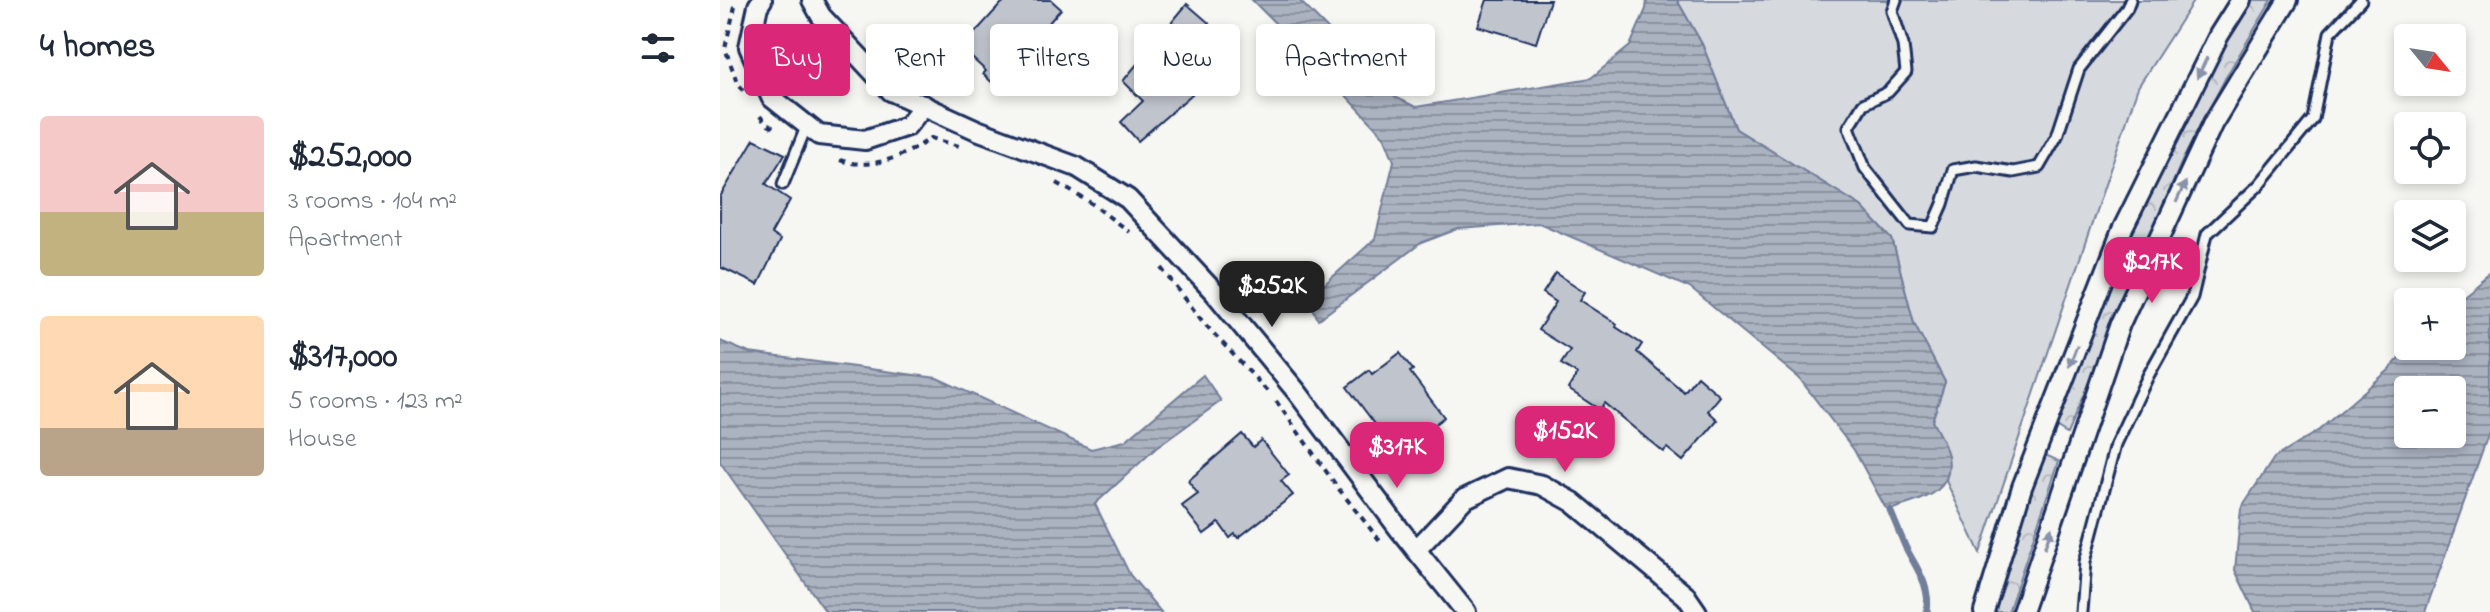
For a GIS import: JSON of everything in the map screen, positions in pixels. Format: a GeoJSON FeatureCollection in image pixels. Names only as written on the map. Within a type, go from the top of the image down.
{"type":"FeatureCollection","features":[{"type":"Feature","properties":{"kind":"street"},"geometry":{"type":"LineString","coordinates":[[762,0],[749,47],[771,97],[804,134],[865,140],[907,126],[924,105]]}},
{"type":"Feature","properties":{"kind":"street"},"geometry":{"type":"LineString","coordinates":[[812,0],[821,16],[891,91],[977,130],[1077,167],[1128,199],[1215,293],[1297,392],[1466,612]]}},
{"type":"Feature","properties":{"kind":"street"},"geometry":{"type":"LineString","coordinates":[[1984,612],[2022,487],[2122,230],[2219,35],[2241,0]]}},
{"type":"Feature","properties":{"kind":"street"},"geometry":{"type":"LineString","coordinates":[[2022,612],[2120,324],[2213,123],[2288,0]]}},
{"type":"Feature","properties":{"kind":"street"},"geometry":{"type":"LineString","coordinates":[[1416,550],[1464,499],[1508,478],[1542,485],[1573,502],[1686,596],[1697,612]]}},
{"type":"Feature","properties":{"kind":"lane"},"geometry":{"type":"LineString","coordinates":[[1896,0],[1892,11],[1903,45],[1906,72],[1888,92],[1863,104],[1849,127],[1865,168],[1910,225],[1933,227],[1953,170],[1976,166],[2013,172],[2039,167],[2057,136],[2079,69],[2130,0]]}},
{"type":"Feature","properties":{"kind":"lane"},"geometry":{"type":"LineString","coordinates":[[2081,612],[2085,562],[2116,444],[2148,376],[2192,297],[2207,234],[2259,185],[2313,119],[2330,33],[2361,0]]}},
{"type":"Feature","properties":{"kind":"lane"},"geometry":{"type":"LineString","coordinates":[[783,184],[804,134]]}},
{"type":"Feature","properties":{"kind":"path"},"geometry":{"type":"LineString","coordinates":[[736,0],[725,48],[737,82],[751,103]]}},
{"type":"Feature","properties":{"kind":"path"},"geometry":{"type":"LineString","coordinates":[[759,113],[766,124],[804,134]]}},
{"type":"Feature","properties":{"kind":"path"},"geometry":{"type":"LineString","coordinates":[[837,159],[849,163],[887,161],[931,138],[972,150]]}},
{"type":"Feature","properties":{"kind":"path"},"geometry":{"type":"LineString","coordinates":[[1052,181],[1091,203],[1132,235]]}},
{"type":"Feature","properties":{"kind":"path"},"geometry":{"type":"LineString","coordinates":[[1160,266],[1203,322],[1272,397],[1385,547]]}},
{"type":"Feature","properties":{"kind":"green space"},"geometry":{"type":"Polygon","coordinates":[[[1677,0],[2194,0],[2138,87],[1980,553],[1946,481],[1948,456],[1932,421],[1945,382],[1914,323],[1892,239],[1861,206],[1736,129],[1702,44],[1677,0]]]}},
{"type":"Feature","properties":{"kind":"green space"},"geometry":{"type":"Polygon","coordinates":[[[2251,0],[2272,0],[2227,75],[2182,161],[2067,434],[2054,426],[2122,252],[2209,71],[2251,0]]]}},
{"type":"Feature","properties":{"kind":"green space"},"geometry":{"type":"Polygon","coordinates":[[[2041,453],[2059,461],[2008,612],[1992,612],[2041,453]]]}},
{"type":"Feature","properties":{"kind":"shaded area"},"geometry":{"type":"Polygon","coordinates":[[[1252,0],[1299,0],[1323,24],[1276,24],[1252,0]]]}},
{"type":"Feature","properties":{"kind":"shaded area"},"geometry":{"type":"Polygon","coordinates":[[[1647,0],[1677,0],[1702,44],[1736,129],[1861,206],[1892,239],[1914,323],[1945,382],[1932,421],[1948,456],[1946,479],[1940,488],[1923,499],[1890,510],[1885,507],[1854,450],[1799,378],[1690,288],[1539,223],[1458,229],[1421,243],[1318,320],[1309,298],[1375,239],[1394,161],[1384,136],[1347,96],[1394,96],[1416,107],[1591,78],[1630,46],[1647,0]]]}},
{"type":"Feature","properties":{"kind":"shaded area"},"geometry":{"type":"Polygon","coordinates":[[[2490,272],[2490,429],[2425,612],[2255,612],[2235,570],[2241,508],[2274,458],[2319,430],[2398,360],[2466,360],[2466,292],[2490,272]]]}},
{"type":"Feature","properties":{"kind":"shaded area"},"geometry":{"type":"Polygon","coordinates":[[[720,341],[749,353],[937,378],[1091,449],[1125,441],[1203,375],[1221,401],[1156,448],[1095,504],[1130,575],[1161,612],[826,612],[720,462],[720,341]]]}},
{"type":"Feature","properties":{"kind":"building"},"geometry":{"type":"Polygon","coordinates":[[[1007,0],[1051,0],[1061,9],[1048,24],[990,24],[990,81],[983,74],[986,71],[974,60],[974,34],[1007,0]]]}},
{"type":"Feature","properties":{"kind":"building"},"geometry":{"type":"Polygon","coordinates":[[[1487,0],[1550,0],[1536,43],[1478,26],[1487,0]]]}},
{"type":"Feature","properties":{"kind":"building"},"geometry":{"type":"Polygon","coordinates":[[[1187,4],[1209,23],[1208,24],[1170,24],[1187,4]]]}},
{"type":"Feature","properties":{"kind":"building"},"geometry":{"type":"Polygon","coordinates":[[[1134,68],[1134,92],[1123,81],[1134,68]]]}},
{"type":"Feature","properties":{"kind":"building"},"geometry":{"type":"Polygon","coordinates":[[[1138,96],[1190,96],[1138,141],[1121,122],[1143,101],[1138,96]]]}},
{"type":"Feature","properties":{"kind":"building"},"geometry":{"type":"Polygon","coordinates":[[[754,139],[785,154],[766,184],[790,200],[771,234],[780,240],[758,285],[720,267],[720,197],[754,139]]]}},
{"type":"Feature","properties":{"kind":"building"},"geometry":{"type":"Polygon","coordinates":[[[1556,273],[1585,292],[1580,300],[1642,344],[1637,352],[1684,392],[1697,376],[1720,396],[1708,411],[1718,420],[1683,461],[1667,448],[1663,452],[1604,403],[1600,410],[1568,389],[1577,374],[1561,364],[1570,350],[1538,330],[1556,302],[1543,293],[1556,273]]]}},
{"type":"Feature","properties":{"kind":"building"},"geometry":{"type":"Polygon","coordinates":[[[1400,353],[1413,370],[1410,372],[1444,417],[1397,453],[1347,387],[1369,370],[1372,374],[1400,353]]]}},
{"type":"Feature","properties":{"kind":"building"},"geometry":{"type":"Polygon","coordinates":[[[1242,434],[1253,447],[1261,440],[1289,475],[1281,481],[1293,495],[1238,538],[1235,534],[1230,538],[1219,523],[1204,534],[1182,506],[1198,494],[1188,481],[1242,434]]]}},
{"type":"Feature","properties":{"kind":"waterway"},"geometry":{"type":"LineString","coordinates":[[1890,510],[1925,585],[1927,612]]}}]}
